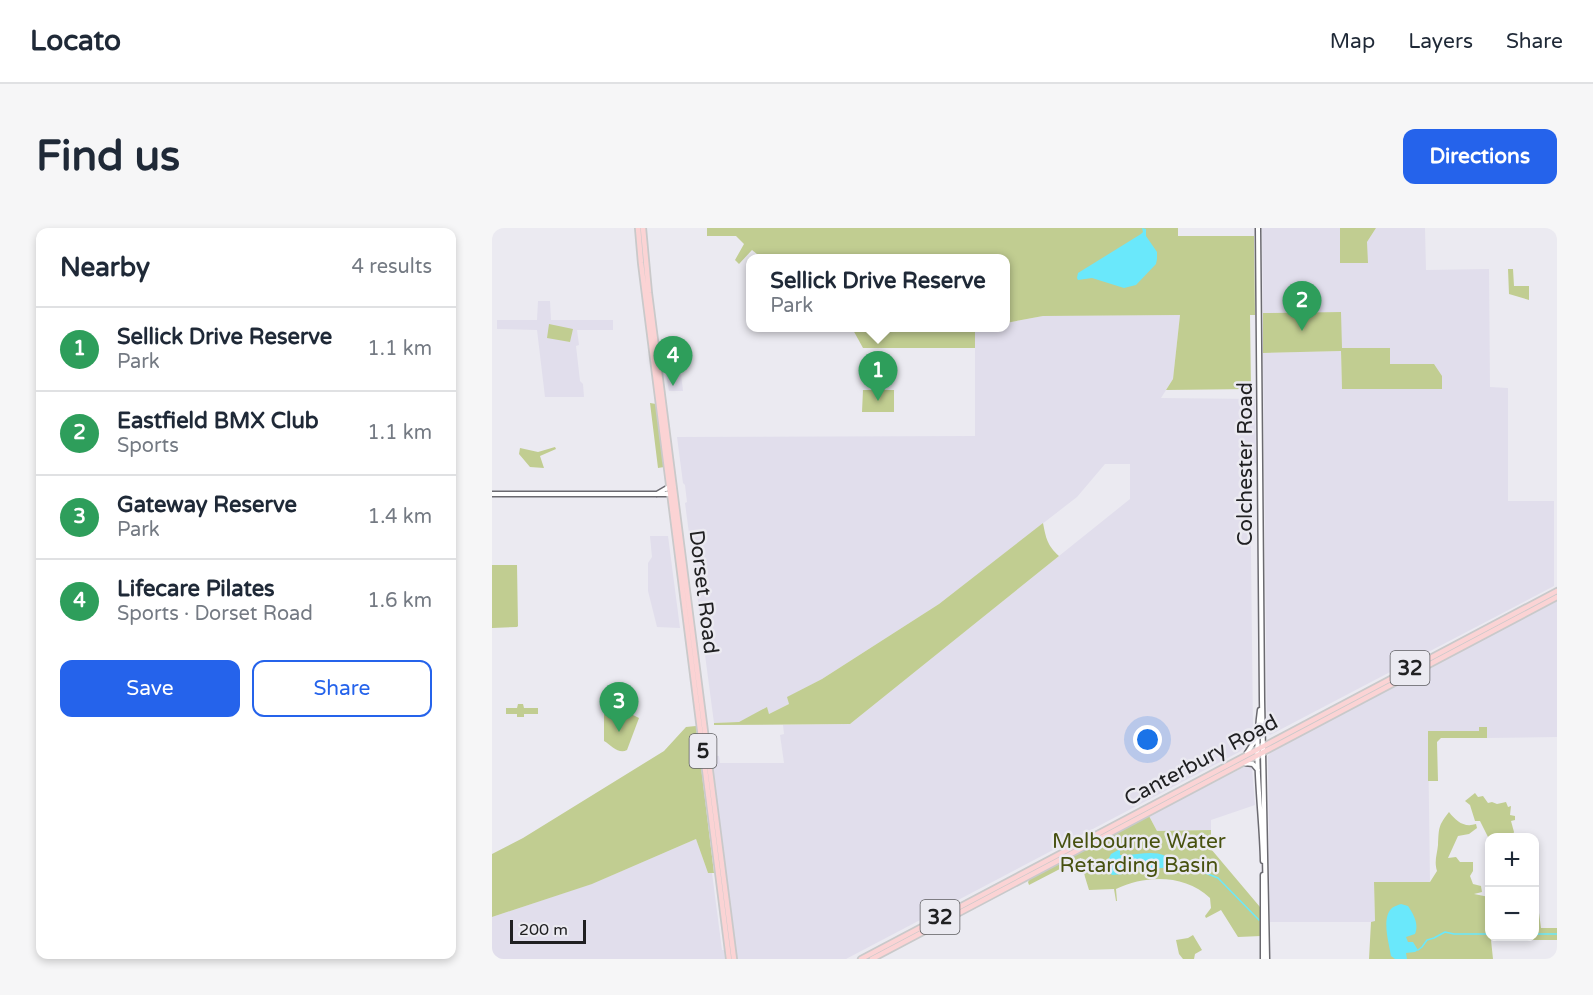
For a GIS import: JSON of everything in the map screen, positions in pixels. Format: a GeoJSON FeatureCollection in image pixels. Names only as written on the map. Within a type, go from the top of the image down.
{"type":"FeatureCollection","features":[{"type":"Feature","properties":{"kind":"main road","name":"Dorset Road"},"geometry":{"type":"LineString","coordinates":[[640,228],[720,870],[729,959]]}},
{"type":"Feature","properties":{"kind":"main road","name":"Colchester Road"},"geometry":{"type":"LineString","coordinates":[[1258,228],[1262,700],[1258,770],[1263,855],[1265,959]]}},
{"type":"Feature","properties":{"kind":"main road","name":"Dorset Road"},"geometry":{"type":"LineString","coordinates":[[671,491],[671,506],[684,584]]}},
{"type":"Feature","properties":{"kind":"main road"},"geometry":{"type":"LineString","coordinates":[[655,494],[671,491]]}},
{"type":"Feature","properties":{"kind":"main road"},"geometry":{"type":"LineString","coordinates":[[493,494],[663,495],[671,491]]}},
{"type":"Feature","properties":{"kind":"main road"},"geometry":{"type":"LineString","coordinates":[[663,495],[671,506]]}},
{"type":"Feature","properties":{"kind":"main road","name":"Canterbury Road"},"geometry":{"type":"LineString","coordinates":[[1210,778],[1243,756],[1260,750],[1539,603],[1557,591]]}},
{"type":"Feature","properties":{"kind":"main road","name":"Canterbury Road"},"geometry":{"type":"LineString","coordinates":[[1539,603],[1557,597]]}},
{"type":"Feature","properties":{"kind":"main road","name":"Canterbury Road"},"geometry":{"type":"LineString","coordinates":[[861,959],[960,910],[1241,763],[1276,739],[1450,650]]}},
{"type":"Feature","properties":{"kind":"main road","name":"Colchester Road"},"geometry":{"type":"LineString","coordinates":[[1262,700],[1258,736],[1265,959]]}},
{"type":"Feature","properties":{"kind":"main road"},"geometry":{"type":"LineString","coordinates":[[1262,730],[1268,738],[1276,739]]}},
{"type":"Feature","properties":{"kind":"main road"},"geometry":{"type":"LineString","coordinates":[[1243,756],[1251,749],[1258,736]]}},
{"type":"Feature","properties":{"kind":"main road"},"geometry":{"type":"LineString","coordinates":[[1241,763],[1253,764],[1258,770]]}},
{"type":"Feature","properties":{"kind":"main road","name":"Dorset Road"},"geometry":{"type":"LineString","coordinates":[[720,870],[734,959]]}},
{"type":"Feature","properties":{"kind":"main road","name":"Canterbury Road"},"geometry":{"type":"LineString","coordinates":[[872,959],[960,910]]}},
{"type":"Feature","properties":{"kind":"shaded area"},"geometry":{"type":"Polygon","coordinates":[[[1262,228],[1340,228],[1341,263],[1367,242],[1376,228],[1425,228],[1426,270],[1489,269],[1490,387],[1508,388],[1508,501],[1554,501],[1554,586],[1270,735],[1267,732],[1263,353],[1341,351],[1342,389],[1434,364],[1390,364],[1390,348],[1341,349],[1341,312],[1263,313],[1262,228]]]}},
{"type":"Feature","properties":{"kind":"shaded area"},"geometry":{"type":"Polygon","coordinates":[[[538,301],[550,301],[551,320],[613,320],[613,330],[577,330],[579,345],[576,346],[584,397],[545,397],[537,330],[497,329],[497,320],[537,320],[538,301]]]}},
{"type":"Feature","properties":{"kind":"shaded area"},"geometry":{"type":"Polygon","coordinates":[[[1180,315],[1173,379],[1161,398],[1255,399],[1256,463],[1250,463],[1253,731],[1248,744],[1239,752],[846,959],[737,959],[711,755],[719,756],[720,763],[784,763],[780,735],[784,734],[783,725],[850,724],[1130,499],[1130,464],[1105,464],[1077,497],[939,604],[822,679],[788,697],[789,704],[769,714],[767,708],[739,722],[714,723],[677,437],[975,436],[975,332],[1010,332],[1010,322],[1043,316],[1180,315]]]}},
{"type":"Feature","properties":{"kind":"shaded area"},"geometry":{"type":"Polygon","coordinates":[[[666,374],[681,374],[683,391],[669,391],[666,374]]]}},
{"type":"Feature","properties":{"kind":"shaded area"},"geometry":{"type":"Polygon","coordinates":[[[650,536],[668,536],[680,628],[657,627],[648,591],[648,563],[652,557],[650,536]]]}},
{"type":"Feature","properties":{"kind":"shaded area"},"geometry":{"type":"Polygon","coordinates":[[[1557,601],[1557,737],[1487,738],[1487,731],[1428,731],[1430,882],[1374,882],[1375,922],[1270,922],[1268,756],[1271,752],[1557,601]]]}},
{"type":"Feature","properties":{"kind":"shaded area"},"geometry":{"type":"Polygon","coordinates":[[[1246,766],[1252,768],[1255,805],[1211,820],[1211,830],[1157,831],[1149,816],[1246,766]]]}},
{"type":"Feature","properties":{"kind":"shaded area"},"geometry":{"type":"Polygon","coordinates":[[[696,839],[708,873],[712,873],[725,959],[492,959],[492,917],[594,883],[696,839]]]}},
{"type":"Feature","properties":{"kind":"green space"},"geometry":{"type":"Polygon","coordinates":[[[707,228],[1178,228],[1178,236],[1254,236],[1255,315],[1250,315],[1251,389],[1166,390],[1173,379],[1180,315],[1043,316],[1010,322],[1010,254],[757,254],[752,250],[739,264],[735,260],[744,244],[736,236],[707,236],[707,228]]]}},
{"type":"Feature","properties":{"kind":"green space"},"geometry":{"type":"Polygon","coordinates":[[[1340,228],[1376,228],[1367,242],[1368,263],[1340,263],[1340,228]]]}},
{"type":"Feature","properties":{"kind":"green space"},"geometry":{"type":"Polygon","coordinates":[[[1508,269],[1513,269],[1514,286],[1529,286],[1529,300],[1509,294],[1508,269]]]}},
{"type":"Feature","properties":{"kind":"green space"},"geometry":{"type":"Polygon","coordinates":[[[1341,312],[1342,348],[1390,348],[1390,364],[1434,364],[1442,376],[1442,389],[1342,389],[1341,351],[1263,353],[1263,313],[1341,312]]]}},
{"type":"Feature","properties":{"kind":"green space"},"geometry":{"type":"Polygon","coordinates":[[[549,324],[573,329],[570,342],[547,338],[549,324]]]}},
{"type":"Feature","properties":{"kind":"green space"},"geometry":{"type":"Polygon","coordinates":[[[854,332],[975,332],[975,348],[863,348],[854,332]]]}},
{"type":"Feature","properties":{"kind":"green space"},"geometry":{"type":"Polygon","coordinates":[[[877,372],[883,372],[884,390],[894,390],[894,412],[862,412],[863,390],[876,390],[877,372]]]}},
{"type":"Feature","properties":{"kind":"green space"},"geometry":{"type":"Polygon","coordinates":[[[650,403],[656,404],[664,467],[658,468],[650,403]]]}},
{"type":"Feature","properties":{"kind":"green space"},"geometry":{"type":"Polygon","coordinates":[[[555,447],[556,449],[540,456],[544,468],[530,467],[519,454],[520,448],[538,452],[555,447]]]}},
{"type":"Feature","properties":{"kind":"green space"},"geometry":{"type":"Polygon","coordinates":[[[1043,523],[1048,541],[1059,556],[850,724],[714,725],[714,723],[739,722],[767,707],[769,714],[789,704],[787,697],[822,679],[939,604],[1043,523]]]}},
{"type":"Feature","properties":{"kind":"green space"},"geometry":{"type":"Polygon","coordinates":[[[492,565],[517,565],[517,627],[492,628],[492,565]]]}},
{"type":"Feature","properties":{"kind":"green space"},"geometry":{"type":"Polygon","coordinates":[[[518,704],[523,704],[524,708],[538,708],[538,714],[524,714],[524,717],[517,717],[517,714],[506,714],[506,708],[517,708],[518,704]]]}},
{"type":"Feature","properties":{"kind":"green space"},"geometry":{"type":"Polygon","coordinates":[[[604,713],[631,714],[639,718],[627,750],[618,750],[604,741],[604,713]]]}},
{"type":"Feature","properties":{"kind":"green space"},"geometry":{"type":"Polygon","coordinates":[[[696,726],[714,873],[708,873],[696,839],[592,884],[492,917],[492,854],[523,838],[664,751],[686,727],[696,726]]]}},
{"type":"Feature","properties":{"kind":"green space"},"geometry":{"type":"Polygon","coordinates":[[[1479,727],[1487,727],[1487,738],[1441,738],[1437,742],[1438,781],[1428,781],[1428,731],[1479,731],[1479,727]]]}},
{"type":"Feature","properties":{"kind":"green space"},"geometry":{"type":"Polygon","coordinates":[[[1475,793],[1478,797],[1483,796],[1488,803],[1506,802],[1508,807],[1511,806],[1510,815],[1515,816],[1515,820],[1511,821],[1514,833],[1486,833],[1480,821],[1475,821],[1470,805],[1465,801],[1475,793]]]}},
{"type":"Feature","properties":{"kind":"green space"},"geometry":{"type":"Polygon","coordinates":[[[1449,812],[1461,823],[1476,824],[1477,828],[1469,834],[1458,836],[1448,858],[1456,857],[1460,862],[1473,862],[1473,871],[1470,876],[1473,884],[1481,886],[1482,892],[1474,894],[1485,896],[1485,941],[1491,941],[1493,959],[1369,959],[1371,922],[1375,921],[1374,882],[1430,882],[1437,871],[1440,827],[1449,812]]]}},
{"type":"Feature","properties":{"kind":"green space","name":"Melbourne Water Retarding Basin"},"geometry":{"type":"Polygon","coordinates":[[[1149,816],[1157,831],[1211,830],[1211,849],[1260,907],[1261,936],[1238,937],[1221,910],[1206,918],[1211,908],[1210,898],[1189,884],[1164,879],[1140,881],[1116,889],[1117,901],[1114,889],[1089,890],[1081,858],[1029,885],[1030,879],[1149,816]]]}},
{"type":"Feature","properties":{"kind":"green space"},"geometry":{"type":"Polygon","coordinates":[[[1539,913],[1541,928],[1557,928],[1557,940],[1539,940],[1539,913]]]}},
{"type":"Feature","properties":{"kind":"green space"},"geometry":{"type":"Polygon","coordinates":[[[1193,935],[1202,950],[1195,954],[1194,959],[1183,959],[1179,954],[1176,940],[1193,935]]]}},
{"type":"Feature","properties":{"kind":"water"},"geometry":{"type":"Polygon","coordinates":[[[1142,228],[1146,229],[1146,236],[1157,252],[1157,259],[1156,264],[1136,285],[1124,288],[1092,278],[1078,280],[1078,273],[1141,234],[1142,228]]]}},
{"type":"Feature","properties":{"kind":"water"},"geometry":{"type":"Polygon","coordinates":[[[1120,849],[1120,855],[1151,853],[1165,856],[1179,867],[1144,869],[1136,862],[1126,862],[1126,871],[1123,874],[1112,875],[1108,871],[1108,860],[1111,854],[1120,849]]]}},
{"type":"Feature","properties":{"kind":"water"},"geometry":{"type":"Polygon","coordinates":[[[1401,904],[1408,906],[1415,920],[1415,934],[1406,937],[1408,942],[1413,942],[1418,950],[1406,953],[1407,959],[1395,959],[1391,956],[1386,924],[1392,908],[1401,904]]]}},
{"type":"Feature","properties":{"kind":"waterway"},"geometry":{"type":"LineString","coordinates":[[1179,867],[1198,870],[1218,878],[1259,920]]}},
{"type":"Feature","properties":{"kind":"waterway"},"geometry":{"type":"LineString","coordinates":[[1418,950],[1427,940],[1445,932],[1485,934]]}},
{"type":"Feature","properties":{"kind":"waterway"},"geometry":{"type":"LineString","coordinates":[[1539,934],[1557,934]]}},
{"type":"Feature","properties":{"kind":"place","name":"Eastfield BMX Club"},"geometry":{"type":"Point","coordinates":[1302,331]}},
{"type":"Feature","properties":{"kind":"place","name":"Lifecare Pilates"},"geometry":{"type":"Point","coordinates":[673,386]}},
{"type":"Feature","properties":{"kind":"place","name":"Sellick Drive Reserve"},"geometry":{"type":"Point","coordinates":[878,401]}},
{"type":"Feature","properties":{"kind":"place","name":"Gateway Reserve"},"geometry":{"type":"Point","coordinates":[619,732]}}]}
